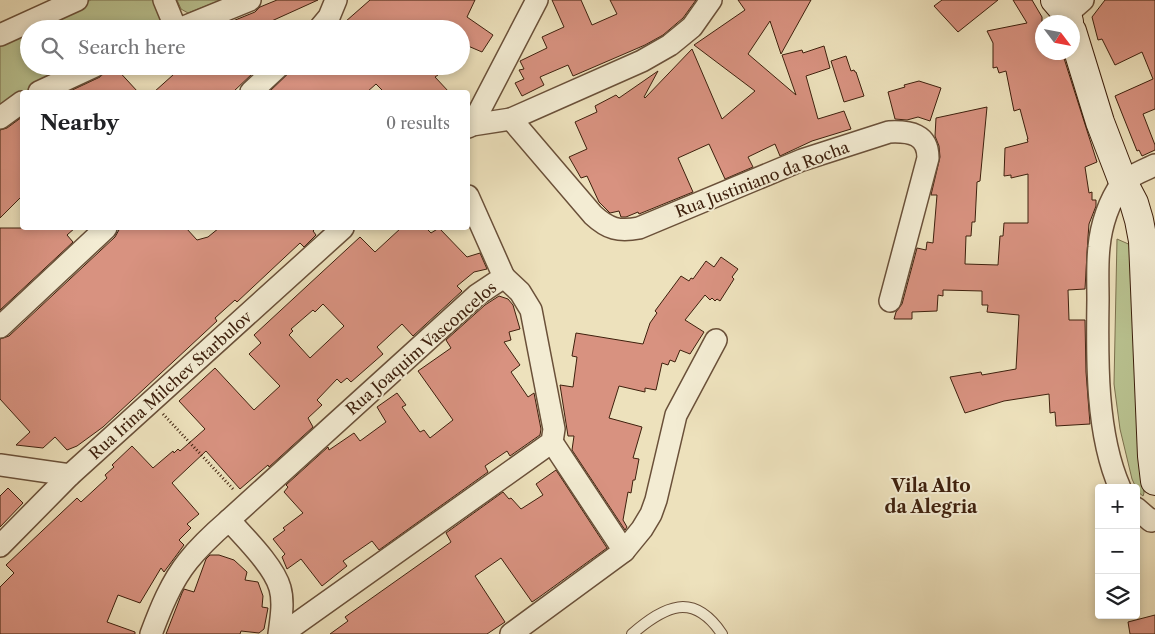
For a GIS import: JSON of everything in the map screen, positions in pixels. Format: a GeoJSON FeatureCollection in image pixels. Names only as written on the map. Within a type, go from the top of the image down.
{"type":"FeatureCollection","features":[{"type":"Feature","properties":{"kind":"main road"},"geometry":{"type":"LineString","coordinates":[[1069,14],[1100,122],[1123,182],[1134,203],[1143,241],[1152,456],[1155,481]]}},
{"type":"Feature","properties":{"kind":"street"},"geometry":{"type":"LineString","coordinates":[[32,20],[77,0]]}},
{"type":"Feature","properties":{"kind":"street"},"geometry":{"type":"LineString","coordinates":[[164,0],[173,20]]}},
{"type":"Feature","properties":{"kind":"street"},"geometry":{"type":"LineString","coordinates":[[200,20],[250,0]]}},
{"type":"Feature","properties":{"kind":"street"},"geometry":{"type":"LineString","coordinates":[[327,20],[336,0]]}},
{"type":"Feature","properties":{"kind":"street"},"geometry":{"type":"LineString","coordinates":[[470,126],[537,0]]}},
{"type":"Feature","properties":{"kind":"street"},"geometry":{"type":"LineString","coordinates":[[470,126],[511,119],[642,61],[670,45],[692,27],[711,0]]}},
{"type":"Feature","properties":{"kind":"street"},"geometry":{"type":"LineString","coordinates":[[0,34],[20,25]]}},
{"type":"Feature","properties":{"kind":"street"},"geometry":{"type":"LineString","coordinates":[[43,90],[76,75]]}},
{"type":"Feature","properties":{"kind":"street"},"geometry":{"type":"LineString","coordinates":[[252,90],[269,75]]}},
{"type":"Feature","properties":{"kind":"street"},"geometry":{"type":"LineString","coordinates":[[0,118],[20,103]]}},
{"type":"Feature","properties":{"kind":"street","name":"Rua Justiniano da Rocha"},"geometry":{"type":"LineString","coordinates":[[511,119],[602,224],[614,229],[627,230],[648,224],[802,160],[889,132],[900,131],[919,136],[928,148],[926,174],[890,301]]}},
{"type":"Feature","properties":{"kind":"street"},"geometry":{"type":"LineString","coordinates":[[1119,484],[1106,445],[1101,398],[1097,332],[1098,248],[1109,206],[1123,182],[1155,165]]}},
{"type":"Feature","properties":{"kind":"street"},"geometry":{"type":"LineString","coordinates":[[470,200],[504,277]]}},
{"type":"Feature","properties":{"kind":"street"},"geometry":{"type":"LineString","coordinates":[[0,327],[104,230]]}},
{"type":"Feature","properties":{"kind":"street","name":"Rua Irina Milchev Starbulov"},"geometry":{"type":"LineString","coordinates":[[0,546],[70,475],[341,230]]}},
{"type":"Feature","properties":{"kind":"street","name":"Rua Joaquim Vasconcelos"},"geometry":{"type":"LineString","coordinates":[[229,520],[477,295],[504,277],[520,292],[530,310],[554,429],[552,442]]}},
{"type":"Feature","properties":{"kind":"street"},"geometry":{"type":"LineString","coordinates":[[511,634],[624,551],[642,529],[656,500],[676,416],[716,340]]}},
{"type":"Feature","properties":{"kind":"street"},"geometry":{"type":"LineString","coordinates":[[281,634],[552,442],[624,551]]}},
{"type":"Feature","properties":{"kind":"street"},"geometry":{"type":"LineString","coordinates":[[0,465],[70,475]]}},
{"type":"Feature","properties":{"kind":"street"},"geometry":{"type":"LineString","coordinates":[[1140,511],[1151,521],[1155,520]]}},
{"type":"Feature","properties":{"kind":"street"},"geometry":{"type":"LineString","coordinates":[[151,634],[186,562],[204,542],[229,520],[273,572],[280,588],[282,604],[281,634]]}},
{"type":"Feature","properties":{"kind":"lane"},"geometry":{"type":"LineString","coordinates":[[632,634],[662,612],[684,606],[692,607],[702,612],[711,619],[722,634]]}},
{"type":"Feature","properties":{"kind":"path"},"geometry":{"type":"LineString","coordinates":[[152,402],[246,503]]}},
{"type":"Feature","properties":{"kind":"green space"},"geometry":{"type":"Polygon","coordinates":[[[91,0],[156,0],[162,17],[161,20],[46,20],[91,0]]]}},
{"type":"Feature","properties":{"kind":"green space"},"geometry":{"type":"Polygon","coordinates":[[[177,0],[221,0],[188,13],[181,9],[177,0]]]}},
{"type":"Feature","properties":{"kind":"green space"},"geometry":{"type":"Polygon","coordinates":[[[20,31],[20,75],[60,75],[31,90],[20,90],[20,96],[0,106],[0,40],[20,31]]]}},
{"type":"Feature","properties":{"kind":"green space"},"geometry":{"type":"Polygon","coordinates":[[[1117,239],[1133,246],[1143,496],[1140,494],[1140,484],[1134,484],[1132,479],[1120,429],[1114,384],[1117,239]]]}},
{"type":"Feature","properties":{"kind":"building"},"geometry":{"type":"Polygon","coordinates":[[[277,0],[318,0],[274,20],[235,20],[255,12],[260,7],[277,0]]]}},
{"type":"Feature","properties":{"kind":"building"},"geometry":{"type":"Polygon","coordinates":[[[370,0],[475,0],[467,17],[493,35],[482,52],[470,47],[470,20],[347,20],[370,0]]]}},
{"type":"Feature","properties":{"kind":"building"},"geometry":{"type":"Polygon","coordinates":[[[552,0],[581,0],[592,25],[617,14],[610,0],[696,0],[683,18],[663,35],[645,45],[573,76],[568,65],[540,77],[544,85],[522,96],[515,83],[524,79],[519,70],[524,69],[520,61],[547,48],[542,37],[564,27],[552,0]]]}},
{"type":"Feature","properties":{"kind":"building"},"geometry":{"type":"Polygon","coordinates":[[[738,0],[811,0],[781,54],[770,21],[748,54],[796,95],[782,55],[802,50],[803,53],[824,46],[830,68],[806,76],[818,119],[844,111],[851,129],[812,141],[780,156],[775,144],[748,157],[753,167],[725,179],[709,144],[678,158],[693,192],[639,214],[638,212],[621,217],[619,211],[610,213],[599,202],[587,176],[581,178],[569,157],[587,149],[575,122],[597,112],[595,106],[616,95],[619,98],[658,71],[645,98],[692,49],[722,119],[755,91],[694,45],[745,10],[738,0]]]}},
{"type":"Feature","properties":{"kind":"building"},"geometry":{"type":"Polygon","coordinates":[[[942,0],[998,0],[958,32],[934,6],[942,0]]]}},
{"type":"Feature","properties":{"kind":"building"},"geometry":{"type":"Polygon","coordinates":[[[1013,0],[1032,0],[1041,15],[1035,15],[1035,60],[1065,60],[1097,162],[1085,167],[1089,193],[1092,192],[1092,200],[1096,200],[1096,206],[1089,224],[1085,289],[1068,290],[1069,320],[1085,320],[1090,424],[1056,426],[1055,412],[1050,413],[1049,394],[1004,401],[965,413],[950,377],[981,372],[982,375],[1016,369],[1019,315],[987,312],[988,305],[982,305],[982,291],[943,290],[943,296],[938,295],[937,311],[912,312],[912,319],[894,319],[896,312],[902,304],[917,248],[926,250],[927,242],[933,243],[937,195],[931,195],[940,157],[939,146],[935,136],[936,118],[987,107],[980,181],[977,182],[975,222],[972,222],[971,236],[966,236],[965,264],[998,265],[1000,236],[1003,236],[1004,223],[1028,223],[1028,174],[1011,178],[1011,175],[1004,176],[1005,148],[1028,142],[1028,139],[1020,109],[1014,111],[1006,71],[999,73],[997,67],[993,68],[993,43],[987,31],[1027,23],[1013,0]]]}},
{"type":"Feature","properties":{"kind":"building"},"geometry":{"type":"Polygon","coordinates":[[[1105,0],[1155,0],[1155,109],[1143,114],[1155,145],[1155,150],[1142,156],[1139,150],[1137,151],[1115,96],[1153,79],[1142,52],[1115,65],[1102,39],[1098,40],[1092,17],[1105,0]]]}},
{"type":"Feature","properties":{"kind":"building"},"geometry":{"type":"Polygon","coordinates":[[[846,56],[851,71],[854,70],[856,72],[864,96],[844,102],[831,61],[846,56]]]}},
{"type":"Feature","properties":{"kind":"building"},"geometry":{"type":"Polygon","coordinates":[[[102,75],[122,75],[136,90],[72,90],[102,75]]]}},
{"type":"Feature","properties":{"kind":"building"},"geometry":{"type":"Polygon","coordinates":[[[173,75],[251,75],[235,90],[156,90],[173,75]]]}},
{"type":"Feature","properties":{"kind":"building"},"geometry":{"type":"Polygon","coordinates":[[[287,75],[438,75],[435,77],[447,90],[382,90],[376,84],[369,90],[271,90],[287,75]]]}},
{"type":"Feature","properties":{"kind":"building"},"geometry":{"type":"Polygon","coordinates":[[[919,81],[941,88],[930,121],[918,117],[907,120],[895,119],[888,92],[919,81]]]}},
{"type":"Feature","properties":{"kind":"building"},"geometry":{"type":"Polygon","coordinates":[[[20,118],[20,198],[0,218],[0,130],[7,128],[20,118]]]}},
{"type":"Feature","properties":{"kind":"building"},"geometry":{"type":"Polygon","coordinates":[[[0,228],[73,230],[67,235],[73,242],[0,310],[0,228]]]}},
{"type":"Feature","properties":{"kind":"building"},"geometry":{"type":"Polygon","coordinates":[[[119,230],[188,230],[197,240],[208,237],[217,230],[314,230],[316,235],[304,247],[300,243],[237,302],[235,300],[215,318],[217,321],[103,427],[77,446],[67,450],[55,437],[43,448],[16,445],[30,432],[0,399],[0,339],[9,336],[115,237],[119,230]]]}},
{"type":"Feature","properties":{"kind":"building"},"geometry":{"type":"Polygon","coordinates":[[[399,230],[428,230],[431,233],[441,230],[467,257],[480,253],[487,269],[474,272],[457,286],[462,291],[413,336],[402,324],[377,347],[383,354],[351,382],[347,378],[341,383],[337,379],[317,400],[322,405],[308,418],[313,427],[269,467],[268,465],[240,489],[206,451],[172,483],[199,514],[187,524],[191,528],[179,540],[184,545],[164,572],[161,568],[140,603],[118,595],[107,622],[135,632],[135,634],[0,634],[0,587],[14,573],[6,565],[77,498],[81,502],[107,478],[105,475],[114,467],[112,465],[132,446],[153,468],[173,451],[174,453],[178,449],[180,451],[205,429],[179,401],[215,368],[254,410],[280,386],[249,354],[261,343],[254,335],[360,237],[375,252],[399,230]],[[323,304],[291,329],[293,331],[289,335],[310,358],[344,326],[323,304]]]}},
{"type":"Feature","properties":{"kind":"building"},"geometry":{"type":"Polygon","coordinates":[[[721,257],[738,269],[720,301],[717,299],[715,301],[712,298],[710,300],[705,295],[685,320],[704,332],[690,354],[680,350],[675,362],[670,360],[668,365],[662,363],[656,390],[645,388],[645,392],[619,386],[609,418],[642,427],[633,458],[639,459],[631,493],[628,492],[623,520],[627,527],[625,530],[572,450],[574,436],[568,436],[560,385],[573,387],[577,357],[572,356],[576,333],[643,344],[650,323],[657,313],[655,311],[681,276],[689,281],[691,278],[693,279],[706,261],[714,267],[721,257]]]}},
{"type":"Feature","properties":{"kind":"building"},"geometry":{"type":"Polygon","coordinates":[[[499,296],[508,299],[513,305],[520,329],[509,332],[511,340],[504,342],[520,365],[511,372],[528,397],[534,393],[541,429],[540,435],[510,456],[507,451],[485,466],[488,472],[379,550],[372,541],[343,561],[347,566],[322,586],[301,559],[287,569],[282,557],[285,554],[273,539],[285,530],[283,528],[303,513],[284,492],[288,487],[286,485],[328,447],[329,450],[354,433],[360,441],[386,422],[377,407],[397,393],[406,405],[402,407],[420,432],[424,430],[430,438],[453,420],[418,371],[451,348],[446,340],[485,305],[499,296]]]}},
{"type":"Feature","properties":{"kind":"building"},"geometry":{"type":"Polygon","coordinates":[[[556,470],[607,548],[532,602],[501,558],[475,576],[505,622],[487,634],[330,634],[348,621],[345,617],[451,542],[446,533],[503,492],[521,509],[543,495],[536,484],[556,470]]]}},
{"type":"Feature","properties":{"kind":"building"},"geometry":{"type":"Polygon","coordinates":[[[8,488],[23,503],[0,527],[0,496],[8,488]]]}},
{"type":"Feature","properties":{"kind":"building"},"geometry":{"type":"Polygon","coordinates":[[[210,555],[219,555],[234,560],[247,572],[245,580],[258,582],[263,596],[262,607],[268,608],[264,629],[259,633],[241,631],[240,634],[166,634],[184,589],[194,592],[206,559],[210,555]]]}},
{"type":"Feature","properties":{"kind":"building"},"geometry":{"type":"Polygon","coordinates":[[[1155,615],[1155,634],[1130,634],[1128,622],[1155,615]]]}},
{"type":"Feature","properties":{"kind":"district","name":"Vila Alto da Alegria"},"geometry":{"type":"Point","coordinates":[931,496]}}]}
